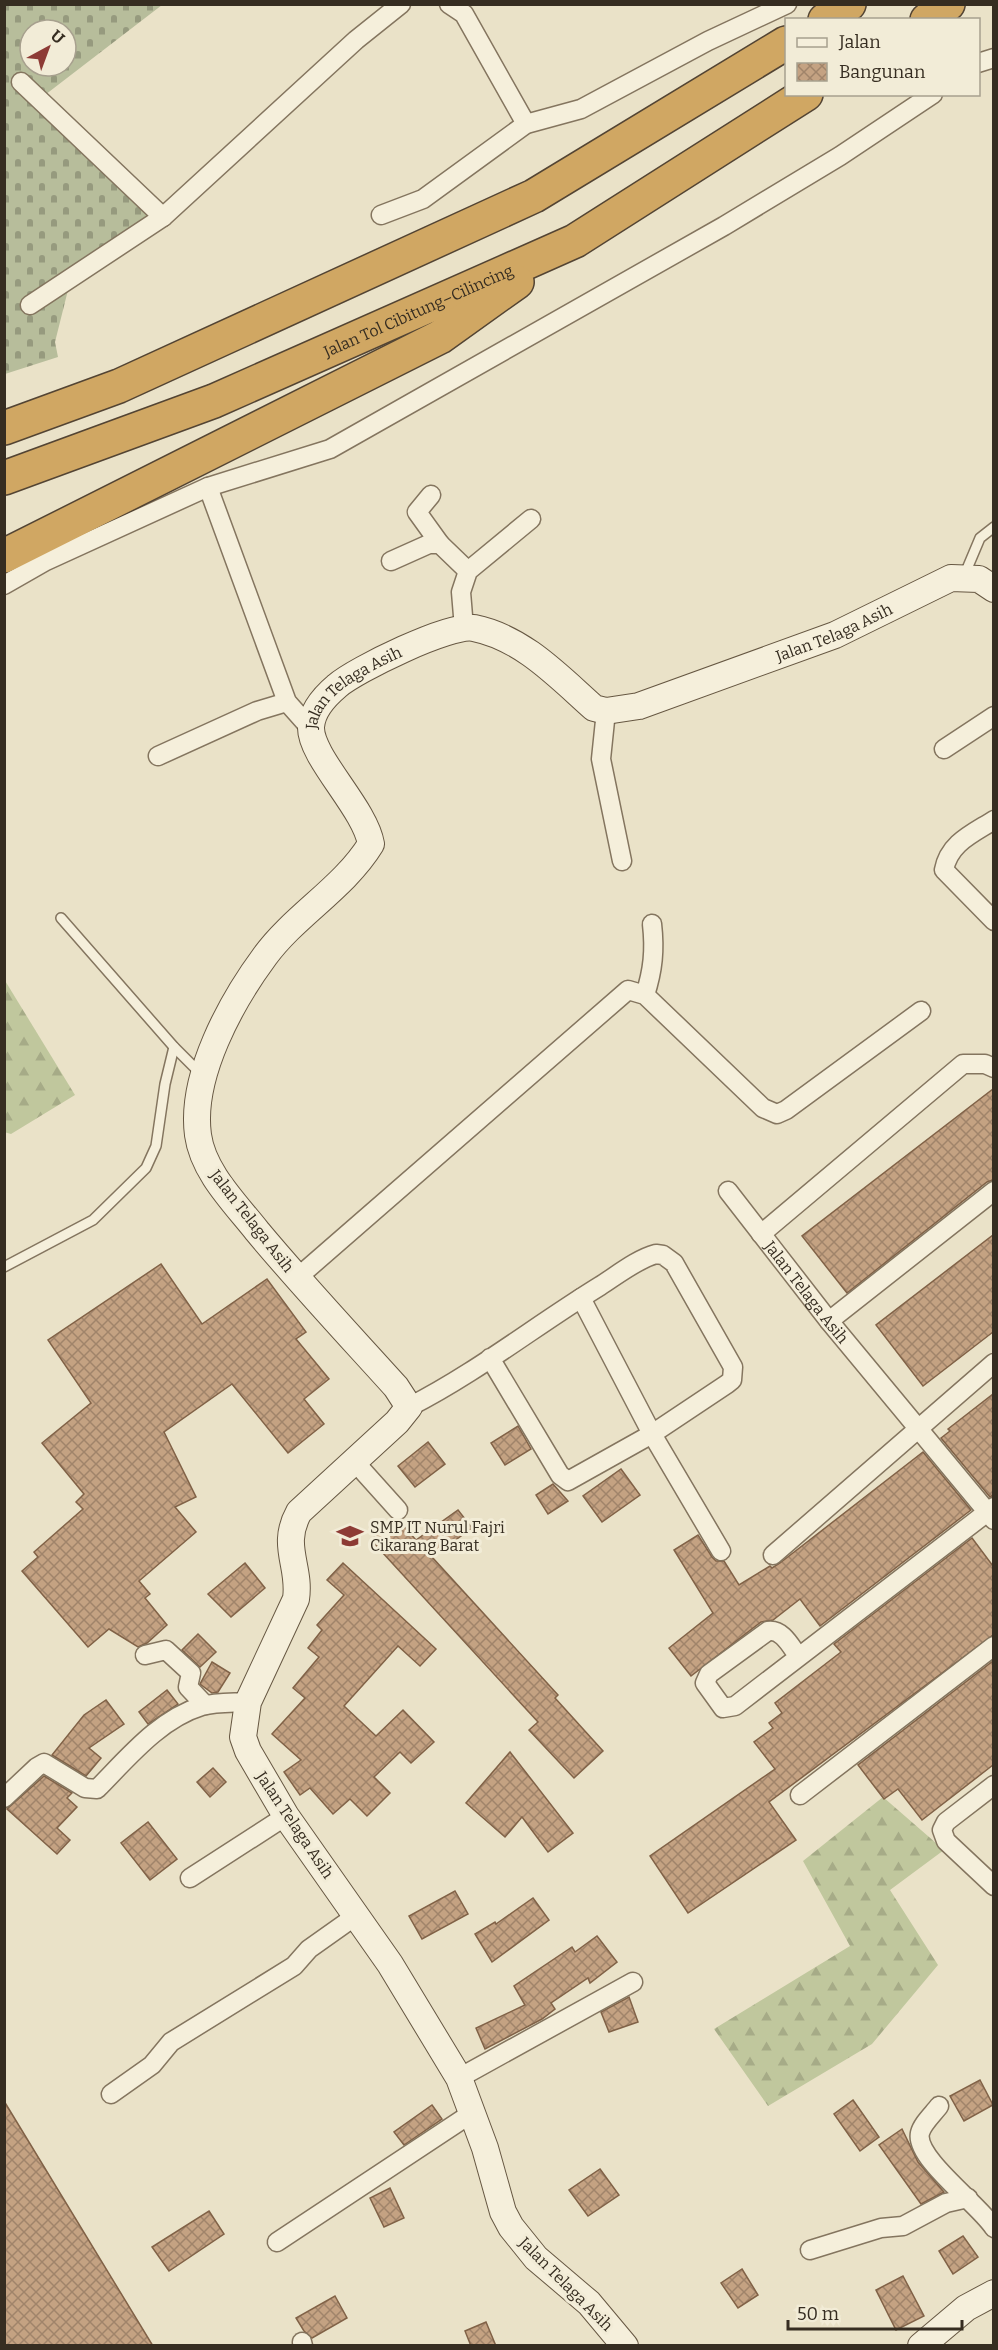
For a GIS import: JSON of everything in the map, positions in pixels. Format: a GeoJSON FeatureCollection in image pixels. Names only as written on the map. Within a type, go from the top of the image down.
{"type":"FeatureCollection","features":[{"type":"Feature","properties":{"kind":"highway"},"geometry":{"type":"LineString","coordinates":[[828,18],[849,4]]}},
{"type":"Feature","properties":{"kind":"highway"},"geometry":{"type":"LineString","coordinates":[[930,18],[948,4]]}},
{"type":"Feature","properties":{"kind":"highway"},"geometry":{"type":"LineString","coordinates":[[4,428],[119,386],[534,196],[785,44]]}},
{"type":"Feature","properties":{"kind":"highway","name":"Jalan Tol Cibitung–Cilincing"},"geometry":{"type":"LineString","coordinates":[[4,478],[214,402],[575,241],[803,96]]}},
{"type":"Feature","properties":{"kind":"highway"},"geometry":{"type":"LineString","coordinates":[[5,565],[440,337],[575,241]]}},
{"type":"Feature","properties":{"kind":"highway"},"geometry":{"type":"LineString","coordinates":[[4,408],[119,386]]}},
{"type":"Feature","properties":{"kind":"street"},"geometry":{"type":"LineString","coordinates":[[30,305],[163,217],[356,40],[401,4]]}},
{"type":"Feature","properties":{"kind":"street"},"geometry":{"type":"LineString","coordinates":[[449,4],[465,14],[526,124]]}},
{"type":"Feature","properties":{"kind":"street"},"geometry":{"type":"LineString","coordinates":[[381,215],[423,199],[526,124],[581,109],[708,41],[787,4]]}},
{"type":"Feature","properties":{"kind":"street"},"geometry":{"type":"LineString","coordinates":[[21,82],[163,217]]}},
{"type":"Feature","properties":{"kind":"street"},"geometry":{"type":"LineString","coordinates":[[5,565],[46,561],[208,487],[330,449],[724,226],[840,156],[930,96]]}},
{"type":"Feature","properties":{"kind":"street"},"geometry":{"type":"LineString","coordinates":[[208,487],[287,702],[311,729]]}},
{"type":"Feature","properties":{"kind":"street"},"geometry":{"type":"LineString","coordinates":[[431,495],[417,512],[440,543],[468,571]]}},
{"type":"Feature","properties":{"kind":"street"},"geometry":{"type":"LineString","coordinates":[[464,628],[460,592],[468,571],[531,519]]}},
{"type":"Feature","properties":{"kind":"street"},"geometry":{"type":"LineString","coordinates":[[391,561],[429,543],[440,543]]}},
{"type":"Feature","properties":{"kind":"street"},"geometry":{"type":"LineString","coordinates":[[964,576],[979,579],[993,589]]}},
{"type":"Feature","properties":{"kind":"street","name":"Jalan Telaga Asih"},"geometry":{"type":"LineString","coordinates":[[625,2346],[589,2303],[537,2258],[511,2227],[503,2212],[485,2148],[459,2078],[390,1964],[286,1816],[260,1774],[243,1737],[248,1702],[296,1599],[298,1589],[290,1548],[293,1523],[299,1512],[397,1422],[409,1407],[396,1387],[297,1278],[208,1167],[198,1138],[196,1112],[203,1076],[222,1028],[249,977],[275,942],[355,866],[370,844],[364,823],[325,761],[311,729],[314,712],[338,685],[424,638],[472,627],[507,638],[530,652],[594,708],[606,711],[639,706],[835,635],[951,578],[964,576]]}},
{"type":"Feature","properties":{"kind":"street"},"geometry":{"type":"LineString","coordinates":[[158,756],[257,711],[287,702]]}},
{"type":"Feature","properties":{"kind":"street"},"geometry":{"type":"LineString","coordinates":[[606,711],[601,759],[622,861]]}},
{"type":"Feature","properties":{"kind":"street"},"geometry":{"type":"LineString","coordinates":[[944,748],[993,716]]}},
{"type":"Feature","properties":{"kind":"street"},"geometry":{"type":"LineString","coordinates":[[993,820],[950,850],[944,870],[993,921]]}},
{"type":"Feature","properties":{"kind":"street"},"geometry":{"type":"LineString","coordinates":[[645,995],[652,973],[655,949],[652,924]]}},
{"type":"Feature","properties":{"kind":"street"},"geometry":{"type":"LineString","coordinates":[[297,1278],[618,996],[628,990],[645,995],[762,1108],[777,1114],[786,1110],[921,1011]]}},
{"type":"Feature","properties":{"kind":"street","name":"Jalan Telaga Asih"},"geometry":{"type":"LineString","coordinates":[[991,1513],[830,1321],[761,1234],[963,1064],[985,1064],[993,1068]]}},
{"type":"Feature","properties":{"kind":"street"},"geometry":{"type":"LineString","coordinates":[[728,1191],[761,1234]]}},
{"type":"Feature","properties":{"kind":"street"},"geometry":{"type":"LineString","coordinates":[[830,1321],[993,1191]]}},
{"type":"Feature","properties":{"kind":"street"},"geometry":{"type":"LineString","coordinates":[[409,1407],[452,1385],[490,1358],[581,1298],[650,1255],[663,1255],[674,1263],[733,1368],[732,1380],[727,1384],[652,1434],[568,1481],[560,1475],[490,1358]]}},
{"type":"Feature","properties":{"kind":"street"},"geometry":{"type":"LineString","coordinates":[[581,1298],[652,1434],[721,1551]]}},
{"type":"Feature","properties":{"kind":"street"},"geometry":{"type":"LineString","coordinates":[[773,1555],[993,1363]]}},
{"type":"Feature","properties":{"kind":"street"},"geometry":{"type":"LineString","coordinates":[[354,1461],[398,1510]]}},
{"type":"Feature","properties":{"kind":"street"},"geometry":{"type":"LineString","coordinates":[[798,1656],[781,1634],[776,1630],[768,1631],[709,1674],[705,1683],[723,1708],[728,1708],[743,1700],[798,1656],[991,1513]]}},
{"type":"Feature","properties":{"kind":"street"},"geometry":{"type":"LineString","coordinates":[[800,1795],[993,1646]]}},
{"type":"Feature","properties":{"kind":"street"},"geometry":{"type":"LineString","coordinates":[[145,1655],[166,1650],[178,1660],[191,1673],[188,1687],[205,1705]]}},
{"type":"Feature","properties":{"kind":"street"},"geometry":{"type":"LineString","coordinates":[[4,1798],[44,1763],[85,1788],[97,1789],[126,1758],[185,1712],[205,1705],[248,1702]]}},
{"type":"Feature","properties":{"kind":"street"},"geometry":{"type":"LineString","coordinates":[[993,1785],[946,1822],[942,1830],[946,1841],[993,1886]]}},
{"type":"Feature","properties":{"kind":"street"},"geometry":{"type":"LineString","coordinates":[[190,1878],[286,1816]]}},
{"type":"Feature","properties":{"kind":"street"},"geometry":{"type":"LineString","coordinates":[[111,2094],[152,2065],[171,2042],[294,1966],[309,1949],[357,1915]]}},
{"type":"Feature","properties":{"kind":"street"},"geometry":{"type":"LineString","coordinates":[[459,2078],[633,1982]]}},
{"type":"Feature","properties":{"kind":"street"},"geometry":{"type":"LineString","coordinates":[[939,2106],[920,2132],[920,2140],[935,2166],[968,2198],[993,2228]]}},
{"type":"Feature","properties":{"kind":"street"},"geometry":{"type":"LineString","coordinates":[[277,2242],[472,2113]]}},
{"type":"Feature","properties":{"kind":"street"},"geometry":{"type":"LineString","coordinates":[[810,2250],[881,2228],[903,2226],[946,2203],[968,2198]]}},
{"type":"Feature","properties":{"kind":"street"},"geometry":{"type":"LineString","coordinates":[[921,2346],[966,2308],[993,2293]]}},
{"type":"Feature","properties":{"kind":"lane"},"geometry":{"type":"LineString","coordinates":[[964,576],[980,538],[993,527]]}},
{"type":"Feature","properties":{"kind":"lane"},"geometry":{"type":"LineString","coordinates":[[61,918],[174,1047],[203,1076]]}},
{"type":"Feature","properties":{"kind":"lane"},"geometry":{"type":"LineString","coordinates":[[4,1267],[93,1220],[146,1168],[156,1146],[165,1084],[174,1047]]}},
{"type":"Feature","properties":{"kind":"green space"},"geometry":{"type":"Polygon","coordinates":[[[4,5],[162,5],[78,70],[78,18],[18,18],[18,78],[67,78],[41,98],[167,218],[69,286],[55,342],[58,357],[5,374],[4,5]]]}},
{"type":"Feature","properties":{"kind":"green space"},"geometry":{"type":"Polygon","coordinates":[[[4,979],[75,1095],[11,1134],[4,1132],[4,979]]]}},
{"type":"Feature","properties":{"kind":"green space"},"geometry":{"type":"Polygon","coordinates":[[[883,1797],[944,1850],[890,1890],[938,1965],[872,2044],[768,2106],[714,2029],[850,1946],[803,1861],[883,1797]]]}},
{"type":"Feature","properties":{"kind":"building"},"geometry":{"type":"Polygon","coordinates":[[[993,1089],[993,1180],[987,1182],[847,1293],[802,1236],[993,1089]]]}},
{"type":"Feature","properties":{"kind":"building"},"geometry":{"type":"Polygon","coordinates":[[[993,1235],[993,1332],[923,1386],[876,1325],[993,1235]]]}},
{"type":"Feature","properties":{"kind":"building"},"geometry":{"type":"Polygon","coordinates":[[[161,1264],[202,1324],[267,1279],[306,1332],[296,1339],[329,1379],[304,1399],[324,1424],[288,1453],[232,1384],[164,1432],[196,1497],[175,1507],[196,1532],[139,1581],[150,1594],[145,1598],[167,1625],[147,1643],[138,1647],[109,1629],[88,1647],[22,1571],[38,1557],[34,1552],[83,1509],[76,1502],[84,1494],[42,1443],[91,1403],[48,1340],[161,1264]]]}},
{"type":"Feature","properties":{"kind":"building"},"geometry":{"type":"Polygon","coordinates":[[[993,1394],[993,1495],[990,1497],[941,1438],[950,1431],[948,1429],[993,1394]]]}},
{"type":"Feature","properties":{"kind":"building"},"geometry":{"type":"Polygon","coordinates":[[[518,1426],[531,1449],[505,1465],[491,1443],[518,1426]]]}},
{"type":"Feature","properties":{"kind":"building"},"geometry":{"type":"Polygon","coordinates":[[[428,1442],[445,1464],[415,1487],[398,1466],[428,1442]]]}},
{"type":"Feature","properties":{"kind":"building"},"geometry":{"type":"Polygon","coordinates":[[[923,1452],[971,1510],[820,1626],[800,1599],[773,1620],[761,1622],[691,1676],[669,1648],[713,1613],[674,1550],[698,1535],[716,1561],[724,1561],[739,1585],[770,1566],[772,1568],[780,1563],[923,1452]]]}},
{"type":"Feature","properties":{"kind":"building"},"geometry":{"type":"Polygon","coordinates":[[[621,1469],[640,1495],[602,1522],[583,1496],[621,1469]]]}},
{"type":"Feature","properties":{"kind":"building"},"geometry":{"type":"Polygon","coordinates":[[[553,1484],[568,1501],[548,1514],[536,1495],[553,1484]]]}},
{"type":"Feature","properties":{"kind":"building"},"geometry":{"type":"Polygon","coordinates":[[[458,1510],[472,1528],[432,1557],[558,1695],[555,1698],[603,1751],[574,1778],[529,1730],[538,1722],[371,1540],[393,1520],[399,1521],[416,1540],[458,1510]]]}},
{"type":"Feature","properties":{"kind":"building"},"geometry":{"type":"Polygon","coordinates":[[[972,1538],[993,1566],[993,1635],[769,1802],[796,1840],[688,1913],[650,1856],[775,1769],[754,1742],[773,1728],[769,1723],[782,1713],[775,1703],[841,1652],[834,1644],[972,1538]]]}},
{"type":"Feature","properties":{"kind":"building"},"geometry":{"type":"Polygon","coordinates":[[[245,1563],[265,1588],[231,1617],[208,1594],[245,1563]]]}},
{"type":"Feature","properties":{"kind":"building"},"geometry":{"type":"Polygon","coordinates":[[[343,1563],[436,1649],[420,1666],[398,1646],[344,1706],[376,1736],[403,1710],[434,1742],[411,1763],[400,1752],[374,1777],[390,1793],[367,1816],[350,1799],[333,1814],[310,1788],[300,1795],[284,1772],[301,1760],[272,1734],[305,1698],[293,1688],[319,1657],[308,1648],[322,1630],[317,1625],[344,1595],[327,1580],[343,1563]]]}},
{"type":"Feature","properties":{"kind":"building"},"geometry":{"type":"Polygon","coordinates":[[[198,1634],[216,1652],[200,1667],[182,1650],[198,1634]]]}},
{"type":"Feature","properties":{"kind":"building"},"geometry":{"type":"Polygon","coordinates":[[[993,1661],[993,1765],[922,1820],[898,1789],[884,1799],[858,1765],[993,1661]]]}},
{"type":"Feature","properties":{"kind":"building"},"geometry":{"type":"Polygon","coordinates":[[[212,1662],[230,1673],[218,1692],[212,1693],[200,1684],[212,1662]]]}},
{"type":"Feature","properties":{"kind":"building"},"geometry":{"type":"Polygon","coordinates":[[[167,1690],[178,1704],[148,1724],[139,1712],[167,1690]]]}},
{"type":"Feature","properties":{"kind":"building"},"geometry":{"type":"Polygon","coordinates":[[[106,1700],[124,1724],[89,1748],[101,1758],[86,1776],[52,1755],[84,1715],[106,1700]]]}},
{"type":"Feature","properties":{"kind":"building"},"geometry":{"type":"Polygon","coordinates":[[[510,1752],[573,1833],[548,1852],[522,1817],[505,1837],[466,1803],[510,1752]]]}},
{"type":"Feature","properties":{"kind":"building"},"geometry":{"type":"Polygon","coordinates":[[[213,1768],[226,1782],[210,1797],[197,1782],[213,1768]]]}},
{"type":"Feature","properties":{"kind":"building"},"geometry":{"type":"Polygon","coordinates":[[[44,1776],[72,1793],[67,1798],[77,1807],[57,1828],[70,1840],[57,1854],[7,1809],[44,1776]]]}},
{"type":"Feature","properties":{"kind":"building"},"geometry":{"type":"Polygon","coordinates":[[[148,1822],[177,1859],[150,1880],[121,1843],[148,1822]]]}},
{"type":"Feature","properties":{"kind":"building"},"geometry":{"type":"Polygon","coordinates":[[[455,1891],[468,1914],[422,1939],[409,1916],[455,1891]]]}},
{"type":"Feature","properties":{"kind":"building"},"geometry":{"type":"Polygon","coordinates":[[[533,1898],[549,1920],[492,1962],[475,1934],[495,1922],[496,1924],[533,1898]]]}},
{"type":"Feature","properties":{"kind":"building"},"geometry":{"type":"Polygon","coordinates":[[[597,1936],[617,1962],[590,1983],[588,1978],[551,2003],[555,2009],[542,2019],[485,2049],[476,2028],[525,2005],[514,1986],[572,1947],[575,1952],[597,1936]]]}},
{"type":"Feature","properties":{"kind":"building"},"geometry":{"type":"Polygon","coordinates":[[[629,1997],[638,2022],[609,2032],[601,2012],[629,1997]]]}},
{"type":"Feature","properties":{"kind":"building"},"geometry":{"type":"Polygon","coordinates":[[[980,2080],[993,2105],[964,2121],[950,2096],[980,2080]]]}},
{"type":"Feature","properties":{"kind":"building"},"geometry":{"type":"Polygon","coordinates":[[[853,2100],[879,2137],[860,2151],[834,2114],[853,2100]]]}},
{"type":"Feature","properties":{"kind":"building"},"geometry":{"type":"Polygon","coordinates":[[[4,2101],[153,2346],[4,2346],[4,2101]]]}},
{"type":"Feature","properties":{"kind":"building"},"geometry":{"type":"Polygon","coordinates":[[[432,2105],[442,2119],[404,2145],[394,2132],[432,2105]]]}},
{"type":"Feature","properties":{"kind":"building"},"geometry":{"type":"Polygon","coordinates":[[[902,2129],[918,2162],[944,2192],[921,2204],[879,2145],[902,2129]]]}},
{"type":"Feature","properties":{"kind":"building"},"geometry":{"type":"Polygon","coordinates":[[[600,2169],[619,2195],[588,2216],[569,2190],[600,2169]]]}},
{"type":"Feature","properties":{"kind":"building"},"geometry":{"type":"Polygon","coordinates":[[[390,2188],[404,2218],[384,2227],[370,2198],[390,2188]]]}},
{"type":"Feature","properties":{"kind":"building"},"geometry":{"type":"Polygon","coordinates":[[[209,2211],[224,2234],[169,2271],[152,2247],[209,2211]]]}},
{"type":"Feature","properties":{"kind":"building"},"geometry":{"type":"Polygon","coordinates":[[[963,2236],[978,2257],[953,2274],[939,2251],[963,2236]]]}},
{"type":"Feature","properties":{"kind":"building"},"geometry":{"type":"Polygon","coordinates":[[[742,2269],[758,2295],[738,2308],[721,2283],[742,2269]]]}},
{"type":"Feature","properties":{"kind":"building"},"geometry":{"type":"Polygon","coordinates":[[[903,2276],[924,2316],[896,2330],[876,2290],[903,2276]]]}},
{"type":"Feature","properties":{"kind":"building"},"geometry":{"type":"Polygon","coordinates":[[[335,2296],[347,2318],[312,2338],[304,2331],[296,2318],[335,2296]]]}},
{"type":"Feature","properties":{"kind":"building"},"geometry":{"type":"Polygon","coordinates":[[[486,2322],[496,2346],[471,2346],[465,2331],[486,2322]]]}},
{"type":"Feature","properties":{"kind":"place","name":"SMP IT Nurul Fajri Cikarang Barat"},"geometry":{"type":"Point","coordinates":[350,1536]}}]}
